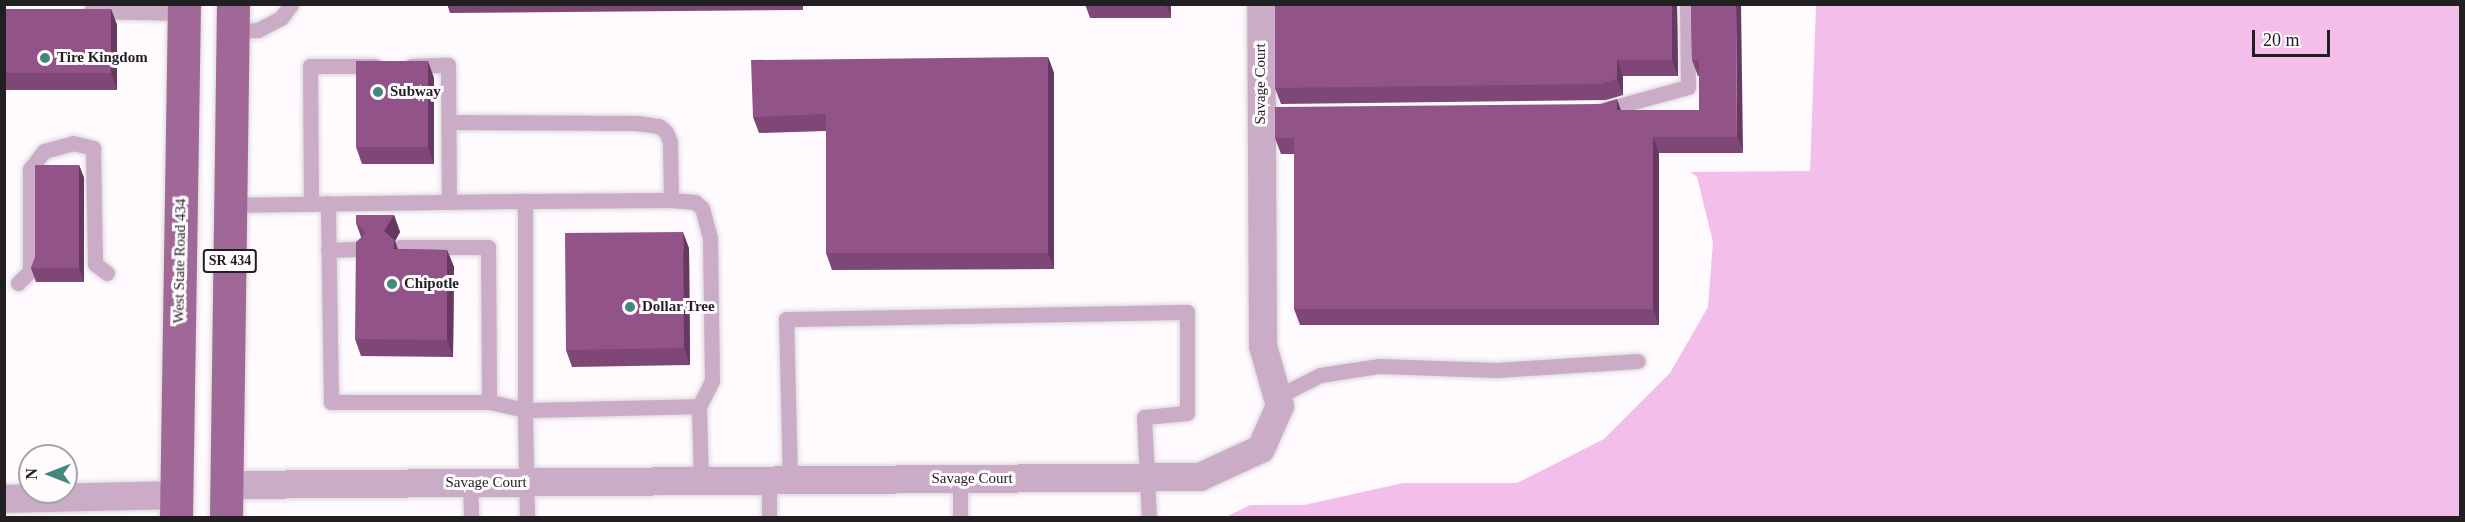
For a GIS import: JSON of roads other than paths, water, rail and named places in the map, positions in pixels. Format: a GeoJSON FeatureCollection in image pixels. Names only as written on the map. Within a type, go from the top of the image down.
{"type":"FeatureCollection","features":[{"type":"Feature","properties":{"kind":"main road","name":"West State Road 434"},"geometry":{"type":"LineString","coordinates":[[176,506],[184,9]]}},
{"type":"Feature","properties":{"kind":"main road","name":"SR 434"},"geometry":{"type":"LineString","coordinates":[[226,518],[233,18]]}},
{"type":"Feature","properties":{"kind":"main road"},"geometry":{"type":"LineString","coordinates":[[177,419],[202,463],[226,485]]}},
{"type":"Feature","properties":{"kind":"main road"},"geometry":{"type":"LineString","coordinates":[[176,506],[200,518]]}},
{"type":"Feature","properties":{"kind":"street","name":"Savage Court"},"geometry":{"type":"LineString","coordinates":[[226,485],[1200,477],[1261,449],[1280,406],[1263,346],[1271,114],[1261,4]]}},
{"type":"Feature","properties":{"kind":"street"},"geometry":{"type":"LineString","coordinates":[[4,499],[176,506]]}},
{"type":"Feature","properties":{"kind":"lane"},"geometry":{"type":"LineString","coordinates":[[233,18],[258,30],[281,18],[291,4]]}},
{"type":"Feature","properties":{"kind":"lane"},"geometry":{"type":"LineString","coordinates":[[1584,111],[1607,110],[1688,87],[1687,4]]}},
{"type":"Feature","properties":{"kind":"lane"},"geometry":{"type":"LineString","coordinates":[[74,11],[184,9]]}},
{"type":"Feature","properties":{"kind":"lane"},"geometry":{"type":"LineString","coordinates":[[311,204],[310,66],[448,66],[449,202]]}},
{"type":"Feature","properties":{"kind":"lane"},"geometry":{"type":"LineString","coordinates":[[449,122],[637,123],[659,126],[670,142],[671,200]]}},
{"type":"Feature","properties":{"kind":"lane"},"geometry":{"type":"LineString","coordinates":[[18,283],[30,271],[30,169],[44,151],[73,143],[93,148],[95,264],[107,273]]}},
{"type":"Feature","properties":{"kind":"lane"},"geometry":{"type":"LineString","coordinates":[[231,205],[671,200],[695,202],[702,208],[710,237],[712,381],[699,406],[701,481]]}},
{"type":"Feature","properties":{"kind":"lane"},"geometry":{"type":"LineString","coordinates":[[525,201],[527,518]]}},
{"type":"Feature","properties":{"kind":"lane"},"geometry":{"type":"LineString","coordinates":[[328,203],[330,402],[489,402],[525,410],[699,406]]}},
{"type":"Feature","properties":{"kind":"lane"},"geometry":{"type":"LineString","coordinates":[[400,247],[488,247],[489,402]]}},
{"type":"Feature","properties":{"kind":"lane"},"geometry":{"type":"LineString","coordinates":[[328,250],[362,249]]}},
{"type":"Feature","properties":{"kind":"lane"},"geometry":{"type":"LineString","coordinates":[[769,518],[779,480],[786,319],[1187,312],[1187,413],[1144,417],[1149,518]]}},
{"type":"Feature","properties":{"kind":"lane"},"geometry":{"type":"LineString","coordinates":[[1277,397],[1320,375],[1378,366],[1496,370],[1638,362]]}},
{"type":"Feature","properties":{"kind":"lane"},"geometry":{"type":"LineString","coordinates":[[960,479],[960,518]]}},
{"type":"Feature","properties":{"kind":"lane"},"geometry":{"type":"LineString","coordinates":[[470,483],[471,518]]}},
{"type":"Feature","properties":{"kind":"place","name":"Tire Kingdom"},"geometry":{"type":"Point","coordinates":[45,58]}},
{"type":"Feature","properties":{"kind":"place","name":"Subway"},"geometry":{"type":"Point","coordinates":[378,92]}},
{"type":"Feature","properties":{"kind":"place","name":"Chipotle"},"geometry":{"type":"Point","coordinates":[392,284]}},
{"type":"Feature","properties":{"kind":"place","name":"Dollar Tree"},"geometry":{"type":"Point","coordinates":[630,307]}}]}
